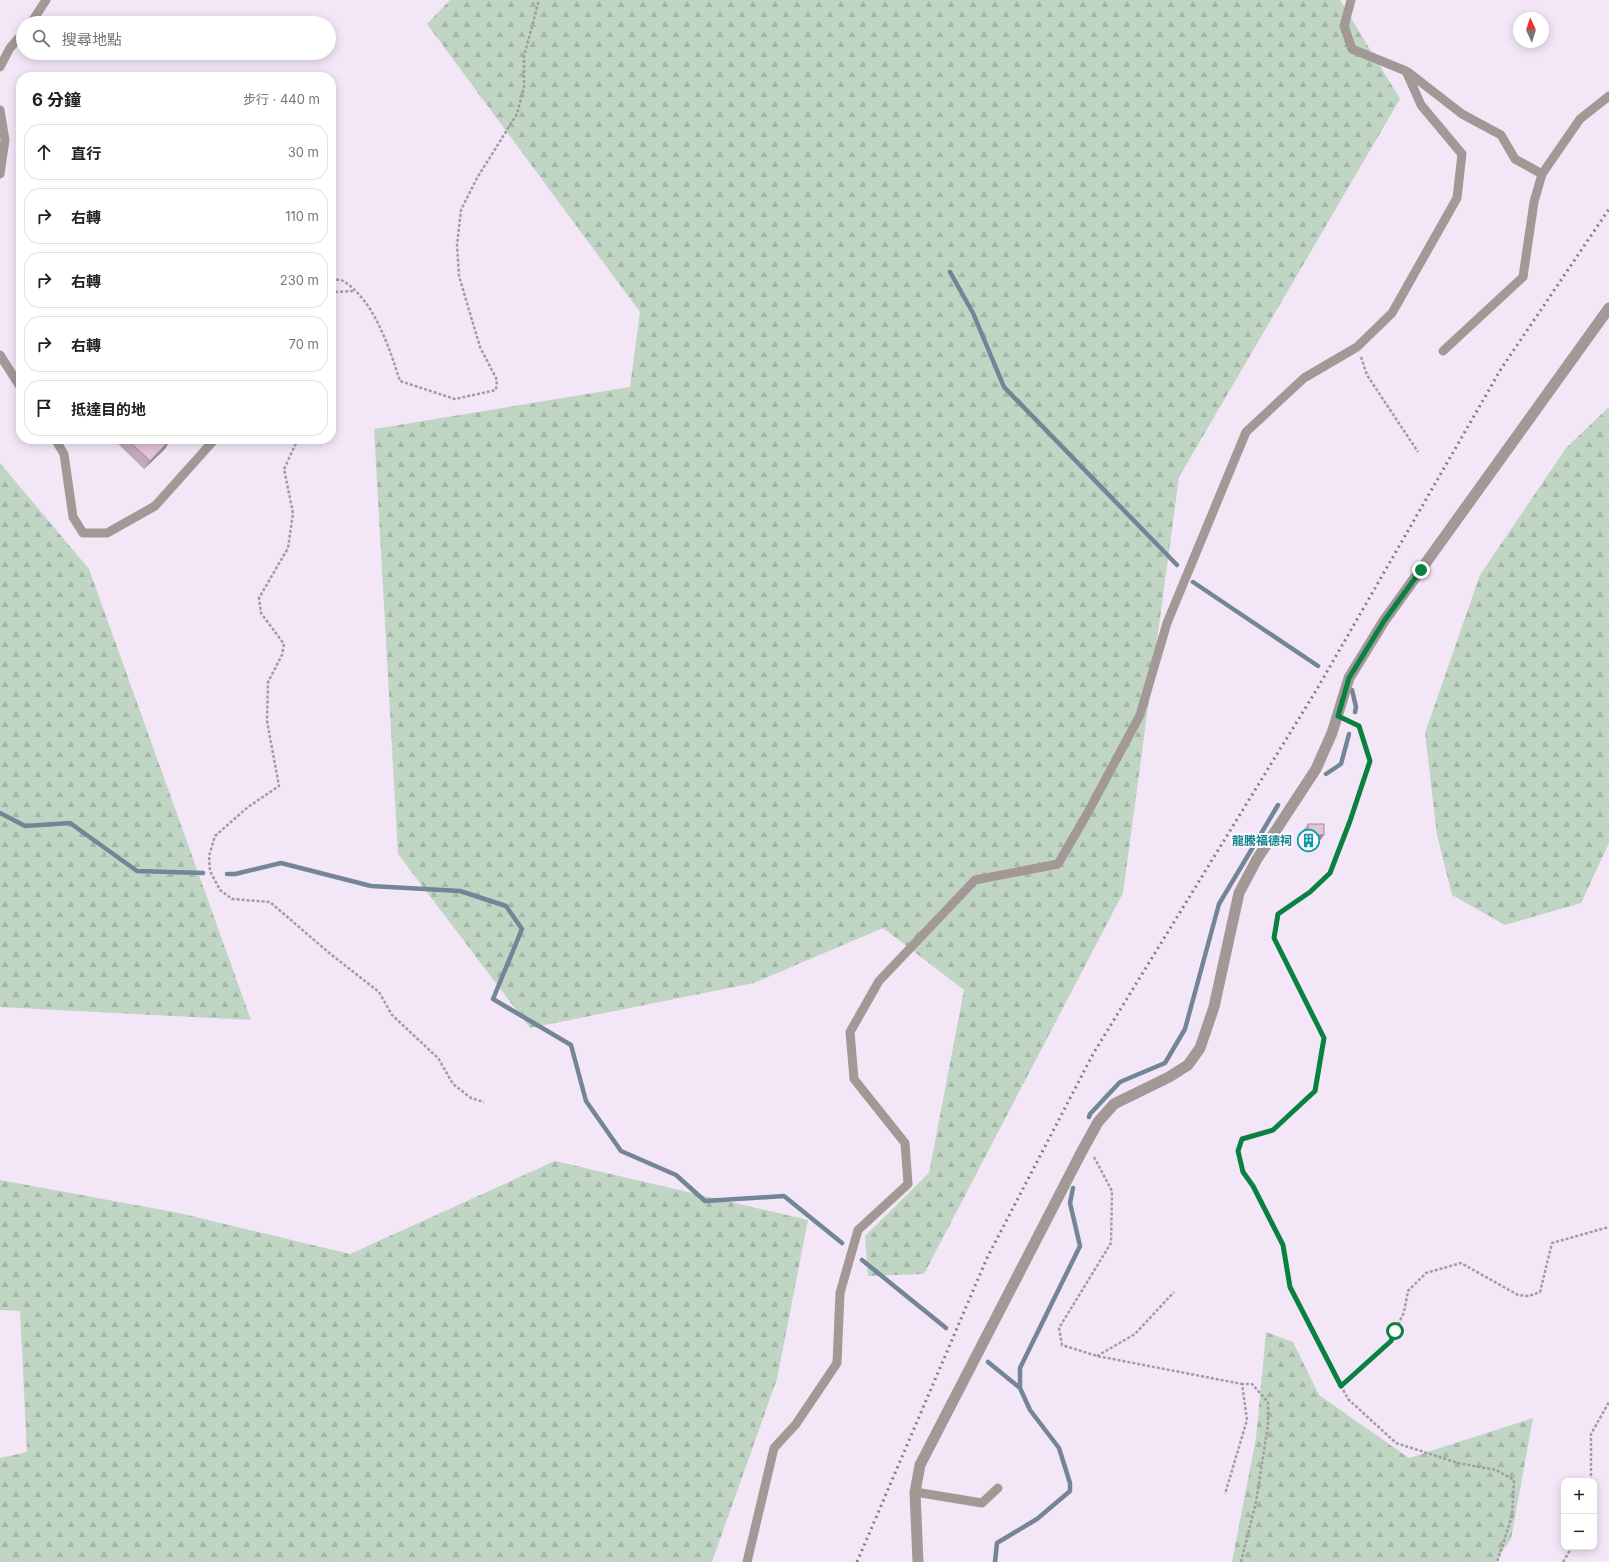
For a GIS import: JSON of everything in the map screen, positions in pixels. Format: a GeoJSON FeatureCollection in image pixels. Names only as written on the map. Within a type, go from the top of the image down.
{"type":"FeatureCollection","features":[{"type":"Feature","properties":{"kind":"street"},"geometry":{"type":"LineString","coordinates":[[918,1562],[915,1492],[920,1465],[1086,1143],[1098,1122],[1114,1104],[1169,1077],[1188,1065],[1200,1048],[1214,1007],[1239,893],[1257,858],[1316,769],[1332,733],[1349,678],[1384,621],[1609,308]]}},
{"type":"Feature","properties":{"kind":"lane"},"geometry":{"type":"LineString","coordinates":[[36,16],[46,0]]}},
{"type":"Feature","properties":{"kind":"lane"},"geometry":{"type":"LineString","coordinates":[[1351,0],[1344,26],[1352,49],[1406,71],[1462,114],[1501,135],[1515,159],[1542,174]]}},
{"type":"Feature","properties":{"kind":"lane"},"geometry":{"type":"LineString","coordinates":[[0,67],[10,48],[16,41]]}},
{"type":"Feature","properties":{"kind":"lane"},"geometry":{"type":"LineString","coordinates":[[747,1562],[774,1448],[796,1424],[837,1363],[840,1293],[858,1230],[908,1184],[905,1143],[854,1079],[850,1032],[879,981],[975,880],[1058,864],[1088,814],[1140,714],[1167,623],[1246,432],[1304,378],[1357,348],[1392,313],[1457,198],[1462,154],[1421,105],[1406,71]]}},
{"type":"Feature","properties":{"kind":"lane"},"geometry":{"type":"LineString","coordinates":[[1443,351],[1523,277],[1534,202],[1542,174],[1580,119],[1609,96]]}},
{"type":"Feature","properties":{"kind":"lane"},"geometry":{"type":"LineString","coordinates":[[0,110],[5,140],[0,174]]}},
{"type":"Feature","properties":{"kind":"lane"},"geometry":{"type":"LineString","coordinates":[[0,355],[16,380]]}},
{"type":"Feature","properties":{"kind":"lane"},"geometry":{"type":"LineString","coordinates":[[57,444],[64,454],[73,517],[83,533],[107,534],[155,506],[211,444]]}},
{"type":"Feature","properties":{"kind":"lane"},"geometry":{"type":"LineString","coordinates":[[915,1492],[982,1503],[998,1488]]}},
{"type":"Feature","properties":{"kind":"path"},"geometry":{"type":"LineString","coordinates":[[336,280],[342,280],[356,291],[365,302],[386,340],[400,381],[455,399],[496,390],[497,380],[480,347],[459,276],[457,245],[461,210],[478,178],[518,114],[524,87],[524,56],[539,0]]}},
{"type":"Feature","properties":{"kind":"path"},"geometry":{"type":"LineString","coordinates":[[336,292],[356,291]]}},
{"type":"Feature","properties":{"kind":"path"},"geometry":{"type":"LineString","coordinates":[[1357,348],[1367,375],[1418,452]]}},
{"type":"Feature","properties":{"kind":"path"},"geometry":{"type":"LineString","coordinates":[[296,444],[284,469],[293,513],[288,548],[259,598],[261,613],[284,644],[282,655],[268,682],[267,721],[279,786],[248,807],[215,836],[209,856],[210,871],[220,890],[232,899],[253,899],[270,902],[328,952],[379,992],[392,1015],[438,1058],[453,1084],[471,1098],[484,1102]]}},
{"type":"Feature","properties":{"kind":"path"},"geometry":{"type":"LineString","coordinates":[[1338,716],[1359,726],[1370,761],[1350,821],[1330,873],[1310,892],[1278,914],[1274,938],[1324,1038],[1315,1091],[1273,1130],[1242,1139],[1238,1151],[1243,1172],[1253,1186],[1283,1245],[1290,1287],[1348,1399],[1396,1443],[1458,1463],[1496,1470],[1514,1480],[1512,1516],[1497,1562]]}},
{"type":"Feature","properties":{"kind":"path"},"geometry":{"type":"LineString","coordinates":[[1086,1143],[1112,1191],[1111,1243],[1059,1328],[1062,1345],[1098,1356],[1242,1384],[1252,1384],[1268,1402],[1268,1425],[1256,1502],[1241,1562]]}},
{"type":"Feature","properties":{"kind":"path"},"geometry":{"type":"LineString","coordinates":[[1341,1386],[1391,1341],[1404,1312],[1408,1291],[1426,1273],[1460,1263],[1518,1295],[1529,1296],[1540,1292],[1552,1243],[1609,1227]]}},
{"type":"Feature","properties":{"kind":"path"},"geometry":{"type":"LineString","coordinates":[[1098,1356],[1136,1334],[1174,1292]]}},
{"type":"Feature","properties":{"kind":"path"},"geometry":{"type":"LineString","coordinates":[[1225,1494],[1247,1420],[1242,1384]]}},
{"type":"Feature","properties":{"kind":"path"},"geometry":{"type":"LineString","coordinates":[[1591,1478],[1591,1434],[1609,1402]]}},
{"type":"Feature","properties":{"kind":"path"},"geometry":{"type":"LineString","coordinates":[[1564,1562],[1570,1550]]}},
{"type":"Feature","properties":{"kind":"green space"},"geometry":{"type":"Polygon","coordinates":[[[450,0],[1340,0],[1400,99],[1179,477],[1123,893],[924,1274],[868,1276],[865,1236],[929,1173],[964,990],[883,928],[754,983],[530,1028],[398,854],[374,429],[630,387],[640,312],[427,24],[450,0]]]}},
{"type":"Feature","properties":{"kind":"green space"},"geometry":{"type":"Polygon","coordinates":[[[1609,407],[1609,843],[1581,903],[1505,925],[1452,895],[1437,835],[1425,733],[1480,575],[1566,448],[1609,407]]]}},
{"type":"Feature","properties":{"kind":"green space"},"geometry":{"type":"Polygon","coordinates":[[[0,463],[89,569],[251,1020],[0,1007],[0,463]]]}},
{"type":"Feature","properties":{"kind":"green space"},"geometry":{"type":"Polygon","coordinates":[[[555,1161],[808,1220],[777,1379],[712,1562],[0,1562],[0,1458],[27,1452],[20,1311],[0,1310],[0,1180],[179,1213],[350,1254],[555,1161]]]}},
{"type":"Feature","properties":{"kind":"green space"},"geometry":{"type":"Polygon","coordinates":[[[1266,1332],[1293,1342],[1319,1395],[1409,1458],[1533,1418],[1511,1539],[1495,1562],[1232,1562],[1256,1438],[1266,1332]]]}},
{"type":"Feature","properties":{"kind":"building"},"geometry":{"type":"Polygon","coordinates":[[[132,444],[166,444],[150,461],[132,444]]]}},
{"type":"Feature","properties":{"kind":"building"},"geometry":{"type":"Polygon","coordinates":[[[1308,824],[1324,824],[1324,835],[1308,835],[1308,824]]]}},
{"type":"Feature","properties":{"kind":"waterway"},"geometry":{"type":"LineString","coordinates":[[950,272],[973,313],[1004,387],[1177,565]]}},
{"type":"Feature","properties":{"kind":"waterway"},"geometry":{"type":"LineString","coordinates":[[1193,582],[1318,666]]}},
{"type":"Feature","properties":{"kind":"waterway"},"geometry":{"type":"LineString","coordinates":[[1352,690],[1356,707],[1355,712]]}},
{"type":"Feature","properties":{"kind":"waterway"},"geometry":{"type":"LineString","coordinates":[[1326,774],[1341,764],[1349,734]]}},
{"type":"Feature","properties":{"kind":"waterway"},"geometry":{"type":"LineString","coordinates":[[1089,1117],[1090,1114],[1120,1082],[1165,1063],[1185,1029],[1219,904],[1278,805]]}},
{"type":"Feature","properties":{"kind":"waterway"},"geometry":{"type":"LineString","coordinates":[[0,813],[25,826],[70,823],[137,871],[203,873]]}},
{"type":"Feature","properties":{"kind":"waterway"},"geometry":{"type":"LineString","coordinates":[[227,874],[235,874],[281,863],[371,886],[460,891],[506,906],[522,929],[493,999],[571,1045],[586,1101],[621,1151],[676,1175],[705,1201],[784,1196],[842,1243]]}},
{"type":"Feature","properties":{"kind":"waterway"},"geometry":{"type":"LineString","coordinates":[[995,1562],[997,1543],[1037,1519],[1070,1491],[1070,1483],[1059,1448],[1030,1410],[1020,1388],[1020,1368],[1080,1246],[1070,1203],[1073,1188]]}},
{"type":"Feature","properties":{"kind":"waterway"},"geometry":{"type":"LineString","coordinates":[[862,1260],[946,1328]]}},
{"type":"Feature","properties":{"kind":"waterway"},"geometry":{"type":"LineString","coordinates":[[988,1362],[1020,1388]]}},
{"type":"Feature","properties":{"kind":"railway"},"geometry":{"type":"LineString","coordinates":[[857,1562],[987,1258],[1093,1054],[1317,689],[1501,369],[1609,209]]}},
{"type":"Feature","properties":{"kind":"place","name":"龍騰福德祠"},"geometry":{"type":"Point","coordinates":[1308,840]}},
{"type":"Feature","properties":{"kind":"route"},"geometry":{"type":"LineString","coordinates":[[1395,1331],[1391,1341],[1341,1386],[1306,1321],[1290,1287],[1283,1245],[1253,1186],[1243,1172],[1238,1151],[1242,1139],[1273,1130],[1315,1091],[1324,1038],[1274,938],[1278,914],[1310,892],[1330,873],[1350,821],[1370,761],[1359,726],[1338,716],[1349,678],[1384,621],[1421,570]]}}]}
